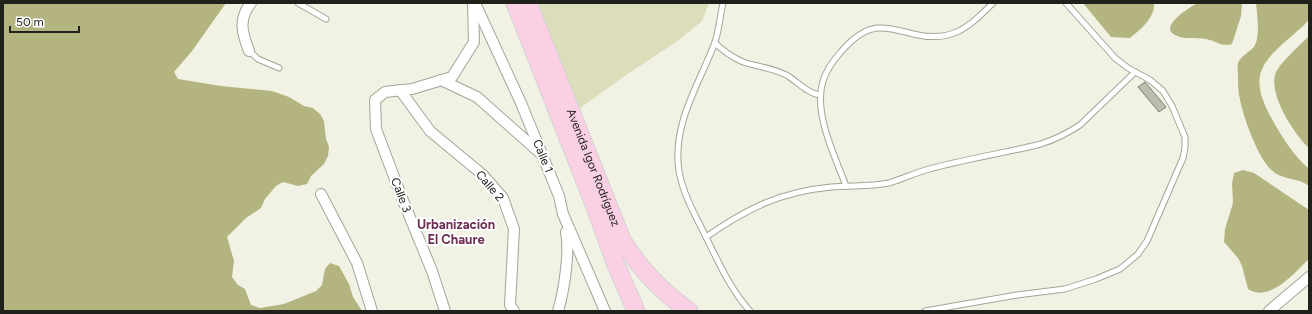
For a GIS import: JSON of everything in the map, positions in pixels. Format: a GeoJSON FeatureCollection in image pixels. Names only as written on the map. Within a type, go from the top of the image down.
{"type":"FeatureCollection","features":[{"type":"Feature","properties":{"kind":"highway","name":"Avenida Igor Rodríguez"},"geometry":{"type":"LineString","coordinates":[[515,3],[594,204],[616,265],[636,311]]}},
{"type":"Feature","properties":{"kind":"highway","name":"Avenida Igor Rodríguez"},"geometry":{"type":"LineString","coordinates":[[528,3],[622,240],[635,260],[649,276],[672,299],[689,311]]}},
{"type":"Feature","properties":{"kind":"street"},"geometry":{"type":"LineString","coordinates":[[249,51],[242,26],[244,15],[251,3]]}},
{"type":"Feature","properties":{"kind":"street"},"geometry":{"type":"LineString","coordinates":[[400,90],[412,89],[452,77],[474,42],[474,3]]}},
{"type":"Feature","properties":{"kind":"street","name":"Calle 1"},"geometry":{"type":"LineString","coordinates":[[474,3],[521,103],[559,196],[563,214],[605,311]]}},
{"type":"Feature","properties":{"kind":"street"},"geometry":{"type":"LineString","coordinates":[[441,80],[477,97],[542,154]]}},
{"type":"Feature","properties":{"kind":"street","name":"Calle 3"},"geometry":{"type":"LineString","coordinates":[[400,90],[385,92],[375,100],[376,130],[432,271],[446,311]]}},
{"type":"Feature","properties":{"kind":"street","name":"Calle 2"},"geometry":{"type":"LineString","coordinates":[[400,90],[430,131],[483,174],[503,198],[514,229],[510,305],[514,311]]}},
{"type":"Feature","properties":{"kind":"street"},"geometry":{"type":"LineString","coordinates":[[321,194],[357,263],[372,311]]}},
{"type":"Feature","properties":{"kind":"street"},"geometry":{"type":"LineString","coordinates":[[558,311],[562,298],[568,243],[563,214]]}},
{"type":"Feature","properties":{"kind":"street"},"geometry":{"type":"LineString","coordinates":[[1269,311],[1309,277]]}},
{"type":"Feature","properties":{"kind":"lane"},"geometry":{"type":"LineString","coordinates":[[298,3],[326,19]]}},
{"type":"Feature","properties":{"kind":"lane"},"geometry":{"type":"LineString","coordinates":[[723,3],[715,43],[685,114],[678,148],[679,172],[684,191],[720,265],[734,289],[750,311]]}},
{"type":"Feature","properties":{"kind":"lane"},"geometry":{"type":"LineString","coordinates":[[846,186],[823,122],[820,95],[823,79],[843,49],[861,33],[873,29],[885,28],[929,37],[943,37],[964,28],[993,3]]}},
{"type":"Feature","properties":{"kind":"lane"},"geometry":{"type":"LineString","coordinates":[[925,311],[1073,287],[1120,269],[1138,254],[1151,233],[1183,158],[1186,143],[1185,137],[1168,98],[1153,82],[1121,63],[1109,52],[1066,3]]}},
{"type":"Feature","properties":{"kind":"lane"},"geometry":{"type":"LineString","coordinates":[[715,43],[729,55],[780,72],[794,80],[809,92],[820,95]]}},
{"type":"Feature","properties":{"kind":"lane"},"geometry":{"type":"LineString","coordinates":[[249,51],[258,59],[279,68]]}},
{"type":"Feature","properties":{"kind":"lane"},"geometry":{"type":"LineString","coordinates":[[706,237],[736,216],[779,197],[817,189],[846,186],[866,186],[889,182],[931,168],[1028,147],[1052,140],[1080,124],[1135,72]]}},
{"type":"Feature","properties":{"kind":"green space"},"geometry":{"type":"Polygon","coordinates":[[[3,3],[226,3],[192,51],[174,72],[178,79],[221,86],[272,91],[289,97],[304,106],[313,108],[320,114],[324,121],[326,139],[329,147],[328,156],[324,164],[311,176],[307,184],[298,186],[283,182],[276,186],[265,199],[261,208],[246,218],[227,237],[234,261],[232,277],[238,285],[245,289],[251,305],[260,308],[284,304],[316,291],[322,285],[325,269],[330,263],[339,266],[349,284],[353,297],[362,311],[3,311],[3,3]]]}},
{"type":"Feature","properties":{"kind":"green space"},"geometry":{"type":"Polygon","coordinates":[[[536,3],[709,3],[702,21],[676,42],[626,75],[579,109],[536,3]]]}},
{"type":"Feature","properties":{"kind":"green space"},"geometry":{"type":"Polygon","coordinates":[[[1083,3],[1154,3],[1154,8],[1150,18],[1143,27],[1130,38],[1111,37],[1083,3]]]}},
{"type":"Feature","properties":{"kind":"green space"},"geometry":{"type":"Polygon","coordinates":[[[1197,3],[1242,3],[1241,16],[1232,44],[1225,45],[1206,39],[1179,37],[1171,31],[1170,27],[1177,17],[1197,3]]]}},
{"type":"Feature","properties":{"kind":"green space"},"geometry":{"type":"Polygon","coordinates":[[[1256,3],[1309,3],[1308,20],[1273,53],[1261,71],[1259,81],[1265,104],[1272,119],[1288,146],[1309,169],[1309,186],[1305,183],[1283,177],[1275,173],[1269,167],[1263,160],[1253,140],[1242,108],[1238,91],[1238,63],[1241,58],[1253,48],[1257,39],[1258,26],[1256,3]]]}},
{"type":"Feature","properties":{"kind":"green space"},"geometry":{"type":"Polygon","coordinates":[[[1309,36],[1309,148],[1296,133],[1284,113],[1275,91],[1274,81],[1276,72],[1282,63],[1309,36]]]}},
{"type":"Feature","properties":{"kind":"green space"},"geometry":{"type":"Polygon","coordinates":[[[1243,170],[1254,173],[1309,210],[1309,259],[1281,284],[1265,292],[1256,292],[1248,289],[1242,266],[1238,258],[1224,242],[1225,229],[1233,203],[1232,184],[1234,173],[1243,170]]]}},
{"type":"Feature","properties":{"kind":"building"},"geometry":{"type":"Polygon","coordinates":[[[1145,82],[1166,107],[1159,112],[1138,87],[1145,82]]]}},
{"type":"Feature","properties":{"kind":"district","name":"Urbanización El Chaure"},"geometry":{"type":"Point","coordinates":[456,232]}}]}
